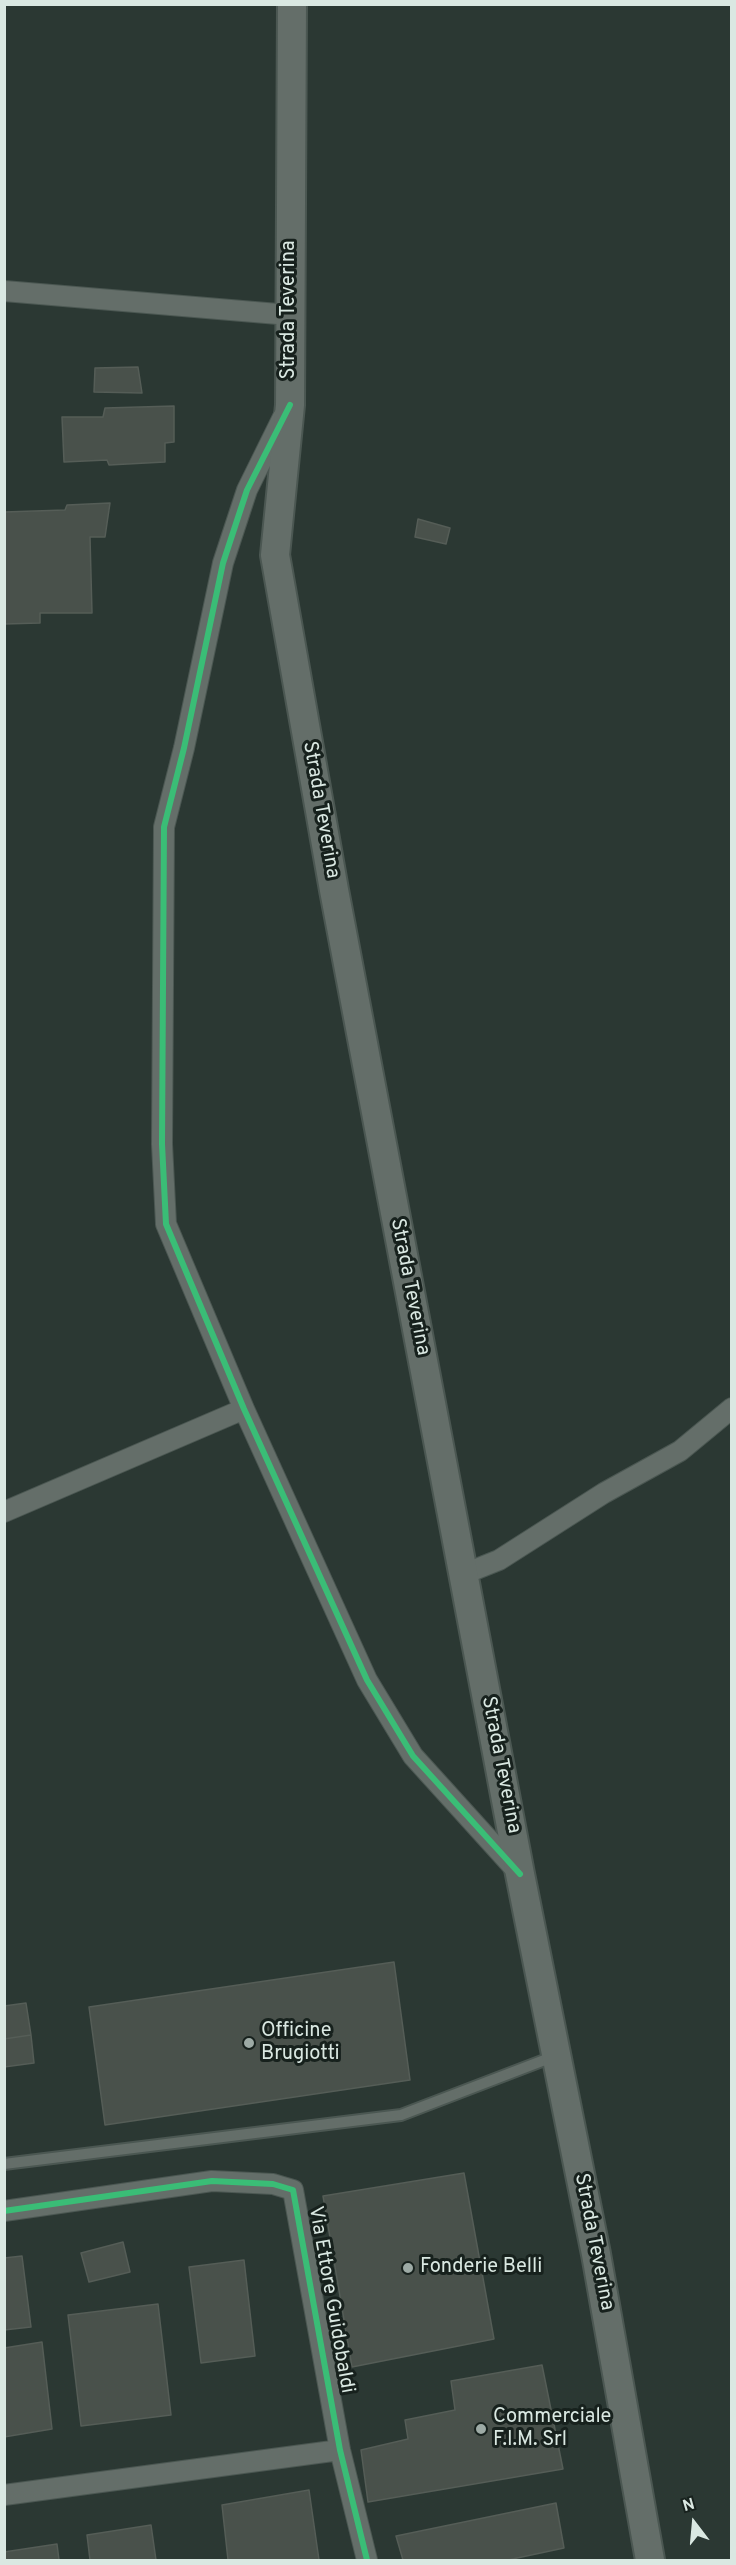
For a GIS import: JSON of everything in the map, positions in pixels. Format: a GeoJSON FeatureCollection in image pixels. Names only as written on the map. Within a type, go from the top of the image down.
{"type":"FeatureCollection","features":[{"type":"Feature","properties":{"kind":"main road","name":"Strada Teverina"},"geometry":{"type":"LineString","coordinates":[[292,4],[290,405],[275,555],[334,890],[520,1874],[596,2254],[650,2560]]}},
{"type":"Feature","properties":{"kind":"street"},"geometry":{"type":"LineString","coordinates":[[4,291],[290,315]]}},
{"type":"Feature","properties":{"kind":"street"},"geometry":{"type":"LineString","coordinates":[[290,405],[247,490],[223,563],[184,748],[164,827],[162,1144],[166,1224],[244,1409],[367,1680],[413,1756],[520,1874]]}},
{"type":"Feature","properties":{"kind":"street"},"geometry":{"type":"LineString","coordinates":[[464,1574],[499,1560],[604,1493],[680,1451],[732,1408]]}},
{"type":"Feature","properties":{"kind":"street"},"geometry":{"type":"LineString","coordinates":[[4,1512],[244,1409]]}},
{"type":"Feature","properties":{"kind":"street","name":"Via Ettore Guidobaldi"},"geometry":{"type":"LineString","coordinates":[[4,2211],[212,2181],[273,2184],[293,2190],[340,2450],[367,2560]]}},
{"type":"Feature","properties":{"kind":"street"},"geometry":{"type":"LineString","coordinates":[[4,2495],[340,2450]]}},
{"type":"Feature","properties":{"kind":"lane"},"geometry":{"type":"LineString","coordinates":[[4,2164],[401,2115],[555,2056]]}},
{"type":"Feature","properties":{"kind":"building"},"geometry":{"type":"Polygon","coordinates":[[[138,367],[142,393],[94,392],[95,368],[138,367]]]}},
{"type":"Feature","properties":{"kind":"building"},"geometry":{"type":"Polygon","coordinates":[[[174,406],[174,442],[165,443],[165,462],[109,465],[107,460],[64,462],[62,417],[103,417],[105,408],[174,406]]]}},
{"type":"Feature","properties":{"kind":"building"},"geometry":{"type":"Polygon","coordinates":[[[110,503],[105,537],[90,537],[92,613],[40,613],[40,623],[4,624],[4,512],[65,510],[67,505],[110,503]]]}},
{"type":"Feature","properties":{"kind":"building"},"geometry":{"type":"Polygon","coordinates":[[[418,519],[450,528],[446,544],[415,537],[418,519]]]}},
{"type":"Feature","properties":{"kind":"building","name":"Officine Brugiotti"},"geometry":{"type":"Polygon","coordinates":[[[394,1962],[410,2080],[105,2125],[89,2007],[394,1962]]]}},
{"type":"Feature","properties":{"kind":"building"},"geometry":{"type":"Polygon","coordinates":[[[26,2003],[31,2035],[4,2039],[4,2006],[26,2003]]]}},
{"type":"Feature","properties":{"kind":"building"},"geometry":{"type":"Polygon","coordinates":[[[31,2035],[34,2063],[4,2067],[4,2039],[31,2035]]]}},
{"type":"Feature","properties":{"kind":"building","name":"Fonderie Belli"},"geometry":{"type":"Polygon","coordinates":[[[464,2173],[494,2339],[352,2367],[323,2196],[464,2173]]]}},
{"type":"Feature","properties":{"kind":"building"},"geometry":{"type":"Polygon","coordinates":[[[123,2242],[130,2272],[89,2282],[81,2253],[123,2242]]]}},
{"type":"Feature","properties":{"kind":"building"},"geometry":{"type":"Polygon","coordinates":[[[22,2256],[31,2327],[4,2330],[4,2258],[22,2256]]]}},
{"type":"Feature","properties":{"kind":"building"},"geometry":{"type":"Polygon","coordinates":[[[244,2260],[255,2356],[201,2363],[189,2267],[244,2260]]]}},
{"type":"Feature","properties":{"kind":"building"},"geometry":{"type":"Polygon","coordinates":[[[158,2304],[171,2415],[81,2426],[68,2315],[158,2304]]]}},
{"type":"Feature","properties":{"kind":"building"},"geometry":{"type":"Polygon","coordinates":[[[42,2342],[52,2429],[4,2437],[4,2348],[42,2342]]]}},
{"type":"Feature","properties":{"kind":"building","name":"Commerciale F.I.M. Srl"},"geometry":{"type":"Polygon","coordinates":[[[542,2365],[563,2469],[368,2502],[361,2450],[408,2439],[405,2420],[455,2410],[451,2381],[542,2365]]]}},
{"type":"Feature","properties":{"kind":"building"},"geometry":{"type":"Polygon","coordinates":[[[309,2490],[319,2560],[228,2560],[222,2505],[309,2490]]]}},
{"type":"Feature","properties":{"kind":"building"},"geometry":{"type":"Polygon","coordinates":[[[556,2503],[564,2548],[508,2560],[403,2560],[396,2536],[556,2503]]]}},
{"type":"Feature","properties":{"kind":"building"},"geometry":{"type":"Polygon","coordinates":[[[151,2525],[156,2560],[90,2560],[87,2535],[151,2525]]]}},
{"type":"Feature","properties":{"kind":"building"},"geometry":{"type":"Polygon","coordinates":[[[57,2544],[59,2560],[4,2560],[4,2552],[57,2544]]]}},
{"type":"Feature","properties":{"kind":"cycle path"},"geometry":{"type":"LineString","coordinates":[[290,405],[247,490],[223,563],[184,748],[164,827],[162,1144],[166,1224],[244,1409],[367,1680],[413,1756],[520,1874]]}},
{"type":"Feature","properties":{"kind":"cycle path"},"geometry":{"type":"LineString","coordinates":[[4,2211],[212,2181],[273,2184],[293,2190],[340,2450],[367,2560]]}},
{"type":"Feature","properties":{"kind":"place","name":"Officine Brugiotti"},"geometry":{"type":"Point","coordinates":[249,2043]}},
{"type":"Feature","properties":{"kind":"place","name":"Fonderie Belli"},"geometry":{"type":"Point","coordinates":[408,2268]}},
{"type":"Feature","properties":{"kind":"place","name":"Commerciale F.I.M. Srl"},"geometry":{"type":"Point","coordinates":[481,2429]}}]}
